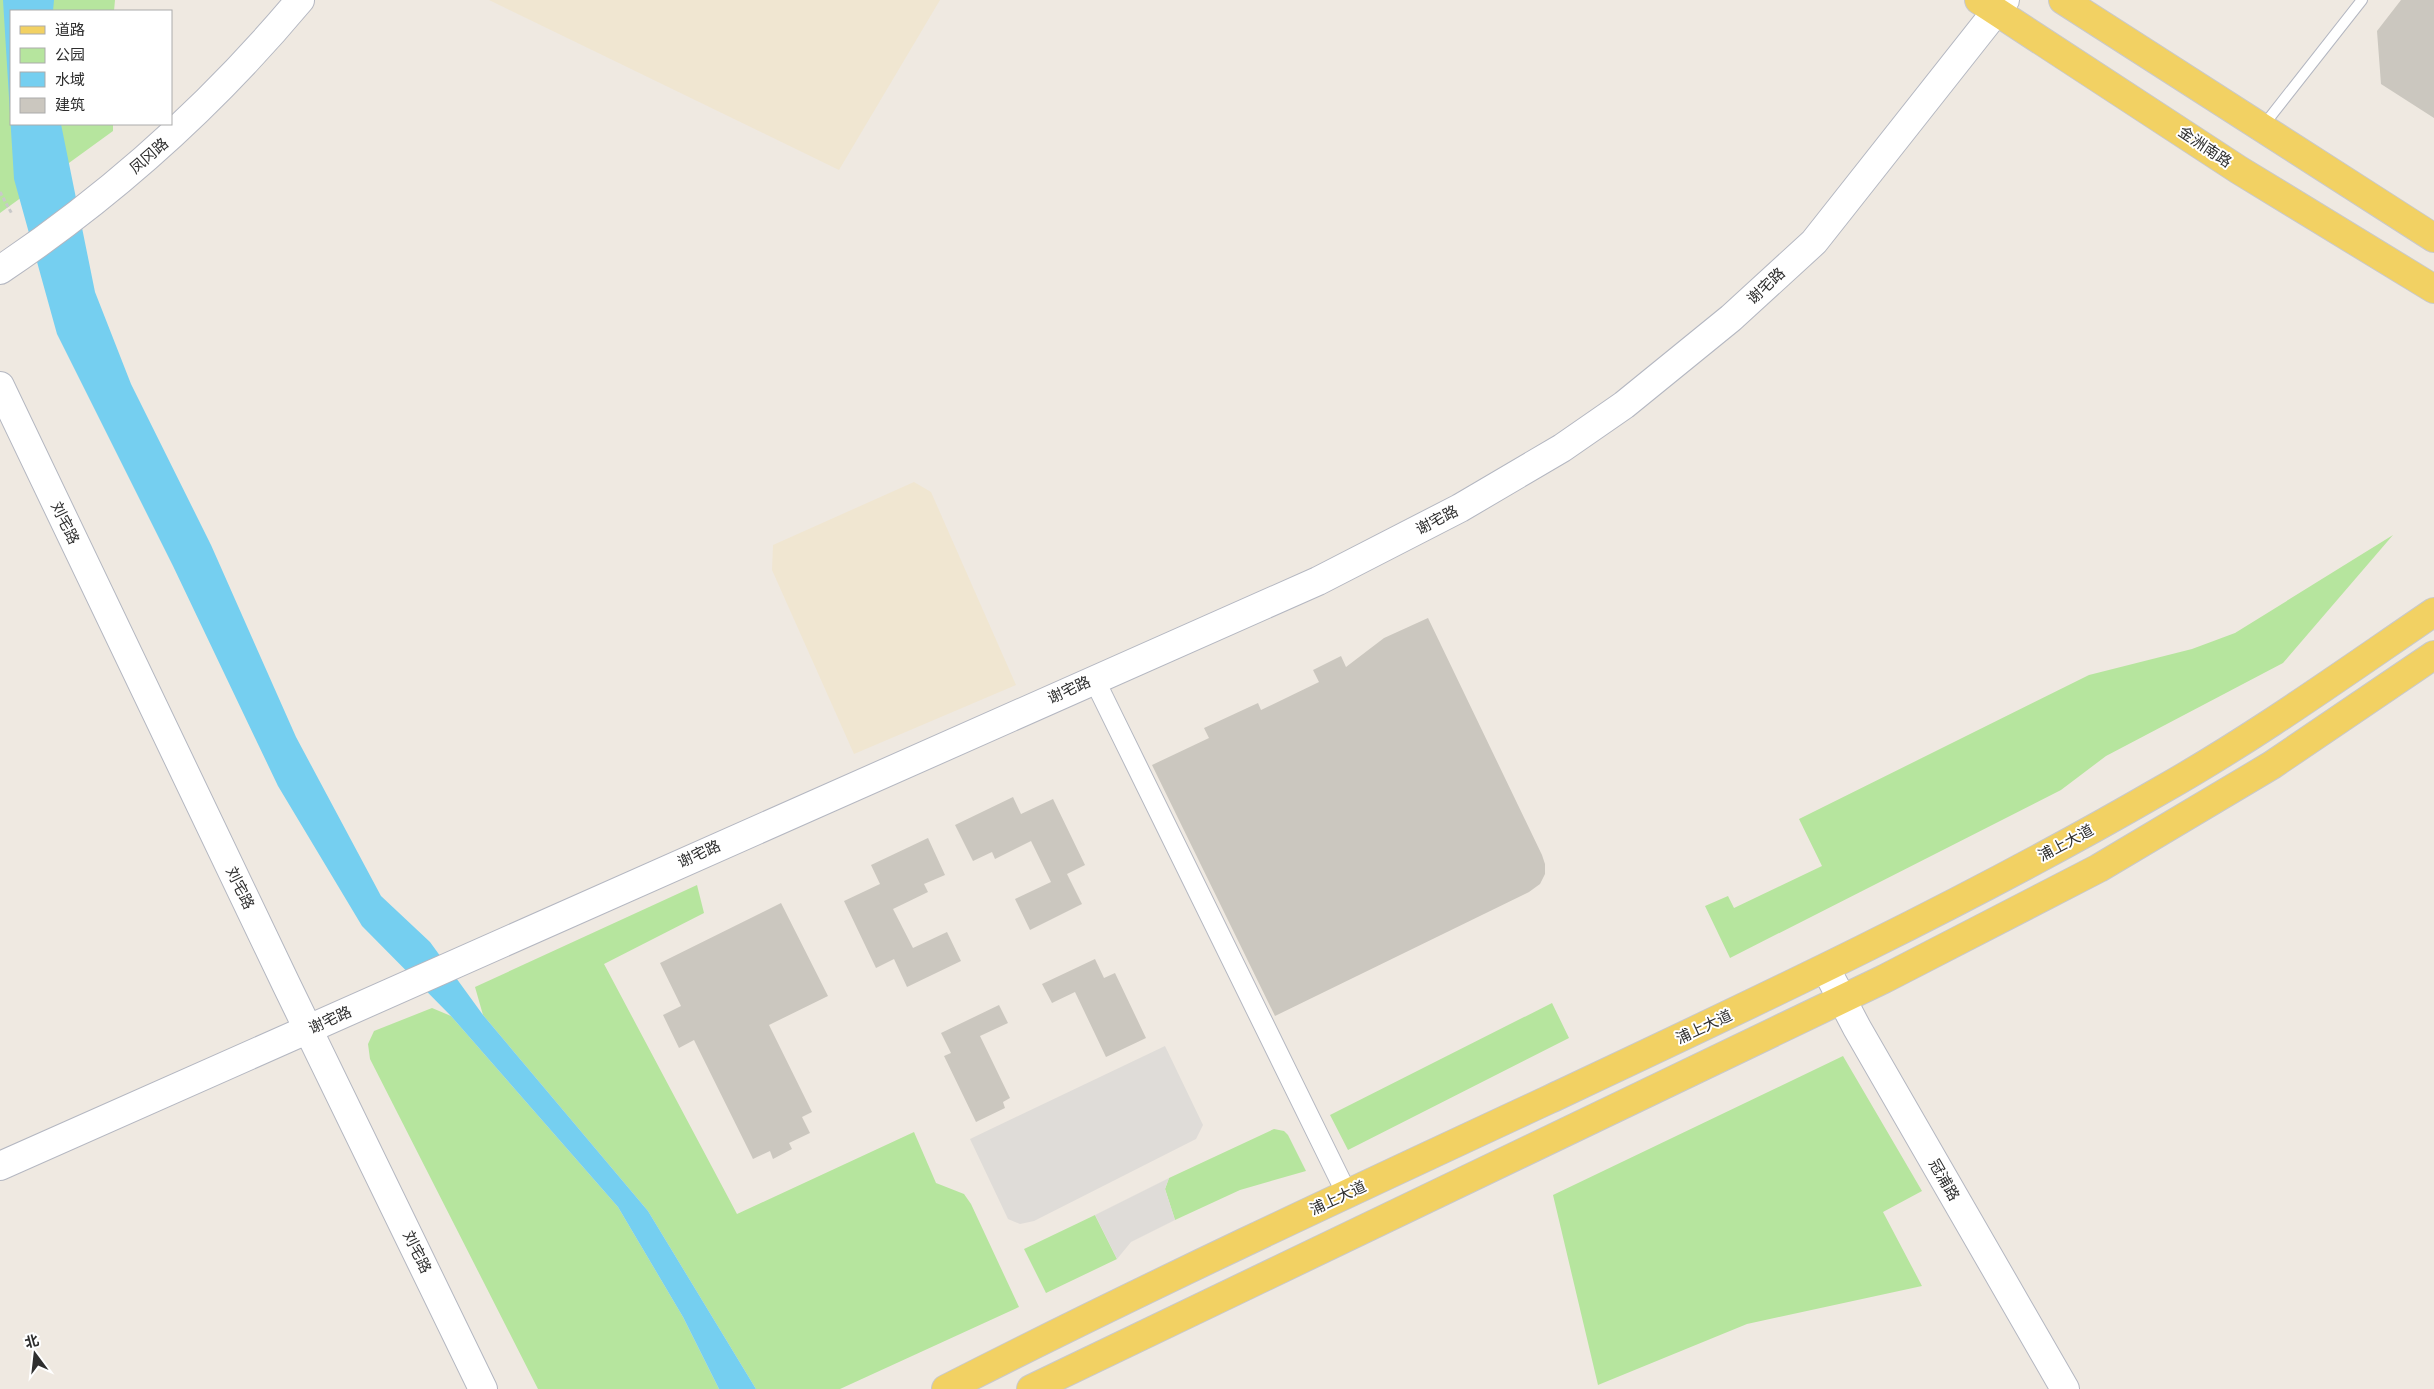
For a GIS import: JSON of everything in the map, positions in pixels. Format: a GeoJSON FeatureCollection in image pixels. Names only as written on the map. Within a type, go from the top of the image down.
{"type":"FeatureCollection","features":[{"type":"Feature","properties":{"kind":"main road"},"geometry":{"type":"LineString","coordinates":[[2063,0],[2434,238]]}},
{"type":"Feature","properties":{"kind":"main road","name":"金洲南路"},"geometry":{"type":"LineString","coordinates":[[1994,3],[2239,170],[2430,289]]}},
{"type":"Feature","properties":{"kind":"main road","name":"浦上大道"},"geometry":{"type":"LineString","coordinates":[[946,1389],[1046,1338],[1826,968],[2023,866],[2195,771],[2434,612]]}},
{"type":"Feature","properties":{"kind":"main road"},"geometry":{"type":"LineString","coordinates":[[1031,1389],[1841,999],[2055,891],[2145,842],[2314,738],[2434,655]]}},
{"type":"Feature","properties":{"kind":"street","name":"凤冈路"},"geometry":{"type":"LineString","coordinates":[[0,270],[84,210],[140,164],[218,92],[255,54],[300,0]]}},
{"type":"Feature","properties":{"kind":"street","name":"谢宅路"},"geometry":{"type":"LineString","coordinates":[[0,1166],[1318,581],[1460,508],[1562,448],[1624,405],[1731,318],[1814,242],[1994,3]]}},
{"type":"Feature","properties":{"kind":"street","name":"刘宅路"},"geometry":{"type":"LineString","coordinates":[[0,386],[483,1389]]}},
{"type":"Feature","properties":{"kind":"street"},"geometry":{"type":"LineString","coordinates":[[1094,679],[1347,1194]]}},
{"type":"Feature","properties":{"kind":"street","name":"冠浦路"},"geometry":{"type":"LineString","coordinates":[[1826,968],[1841,999],[2065,1389]]}},
{"type":"Feature","properties":{"kind":"lane"},"geometry":{"type":"LineString","coordinates":[[2262,126],[2362,0]]}},
{"type":"Feature","properties":{"kind":"path"},"geometry":{"type":"LineString","coordinates":[[0,192],[12,214]]}},
{"type":"Feature","properties":{"kind":"shaded area"},"geometry":{"type":"Polygon","coordinates":[[[489,0],[940,0],[839,170],[489,0]]]}},
{"type":"Feature","properties":{"kind":"shaded area"},"geometry":{"type":"Polygon","coordinates":[[[914,482],[931,492],[1016,685],[854,754],[772,570],[773,545],[914,482]]]}},
{"type":"Feature","properties":{"kind":"shaded area"},"geometry":{"type":"Polygon","coordinates":[[[1165,1046],[1203,1125],[1196,1139],[1034,1221],[1020,1224],[1008,1219],[970,1139],[1165,1046]]]}},
{"type":"Feature","properties":{"kind":"shaded area"},"geometry":{"type":"Polygon","coordinates":[[[1169,1178],[1165,1189],[1175,1220],[1131,1242],[1117,1259],[1095,1215],[1169,1178]]]}},
{"type":"Feature","properties":{"kind":"green space"},"geometry":{"type":"Polygon","coordinates":[[[0,0],[115,0],[114,10],[10,10],[10,125],[113,125],[113,131],[0,213],[0,0]]]}},
{"type":"Feature","properties":{"kind":"green space"},"geometry":{"type":"Polygon","coordinates":[[[2393,535],[2283,663],[2106,756],[2061,790],[1730,958],[1705,906],[1728,896],[1734,908],[1822,866],[1799,819],[2089,675],[2192,649],[2235,633],[2393,535]]]}},
{"type":"Feature","properties":{"kind":"green space"},"geometry":{"type":"Polygon","coordinates":[[[697,885],[704,913],[604,964],[737,1214],[914,1132],[936,1183],[964,1194],[971,1204],[1019,1307],[840,1389],[756,1389],[648,1211],[483,1015],[475,987],[697,885]]]}},
{"type":"Feature","properties":{"kind":"green space"},"geometry":{"type":"Polygon","coordinates":[[[1552,1003],[1569,1038],[1348,1150],[1330,1115],[1552,1003]]]}},
{"type":"Feature","properties":{"kind":"green space"},"geometry":{"type":"Polygon","coordinates":[[[432,1008],[451,1016],[618,1207],[683,1317],[719,1389],[538,1389],[370,1059],[368,1044],[374,1031],[432,1008]]]}},
{"type":"Feature","properties":{"kind":"green space"},"geometry":{"type":"Polygon","coordinates":[[[1843,1056],[1922,1191],[1883,1212],[1922,1286],[1747,1324],[1598,1385],[1553,1195],[1843,1056]]]}},
{"type":"Feature","properties":{"kind":"green space"},"geometry":{"type":"Polygon","coordinates":[[[1274,1129],[1284,1131],[1288,1135],[1306,1171],[1240,1190],[1175,1220],[1165,1189],[1169,1178],[1274,1129]]]}},
{"type":"Feature","properties":{"kind":"green space"},"geometry":{"type":"Polygon","coordinates":[[[1095,1215],[1117,1259],[1046,1293],[1024,1249],[1095,1215]]]}},
{"type":"Feature","properties":{"kind":"water"},"geometry":{"type":"Polygon","coordinates":[[[3,0],[54,0],[53,10],[10,10],[10,114],[3,0]]]}},
{"type":"Feature","properties":{"kind":"water"},"geometry":{"type":"Polygon","coordinates":[[[11,125],[61,125],[95,292],[131,384],[211,545],[296,737],[381,896],[430,942],[483,1015],[648,1211],[756,1389],[719,1389],[683,1317],[618,1207],[451,1016],[362,926],[278,786],[173,566],[57,334],[14,179],[11,125]]]}},
{"type":"Feature","properties":{"kind":"building"},"geometry":{"type":"Polygon","coordinates":[[[2401,0],[2434,0],[2434,118],[2381,84],[2377,31],[2401,0]]]}},
{"type":"Feature","properties":{"kind":"building"},"geometry":{"type":"Polygon","coordinates":[[[1428,618],[1542,855],[1545,864],[1545,874],[1540,884],[1529,892],[1275,1016],[1152,765],[1209,738],[1204,728],[1258,703],[1261,710],[1319,682],[1313,670],[1341,656],[1346,667],[1384,638],[1428,618]]]}},
{"type":"Feature","properties":{"kind":"building"},"geometry":{"type":"Polygon","coordinates":[[[1013,797],[1021,814],[1053,799],[1085,865],[1067,874],[1082,904],[1030,930],[1015,899],[1051,882],[1031,841],[995,859],[992,852],[973,861],[955,825],[1013,797]]]}},
{"type":"Feature","properties":{"kind":"building"},"geometry":{"type":"Polygon","coordinates":[[[928,838],[945,875],[924,884],[928,892],[893,909],[913,948],[947,932],[961,961],[907,987],[894,959],[876,968],[844,901],[880,884],[871,865],[928,838]]]}},
{"type":"Feature","properties":{"kind":"building"},"geometry":{"type":"Polygon","coordinates":[[[781,903],[828,996],[769,1025],[812,1112],[802,1117],[810,1133],[789,1143],[792,1149],[773,1159],[770,1151],[753,1159],[694,1040],[679,1048],[663,1015],[681,1006],[660,963],[781,903]]]}},
{"type":"Feature","properties":{"kind":"building"},"geometry":{"type":"Polygon","coordinates":[[[1095,959],[1104,978],[1115,973],[1146,1038],[1106,1057],[1075,992],[1052,1003],[1042,984],[1095,959]]]}},
{"type":"Feature","properties":{"kind":"building"},"geometry":{"type":"Polygon","coordinates":[[[999,1005],[1008,1023],[980,1036],[1010,1098],[1003,1102],[1005,1108],[976,1122],[944,1056],[951,1053],[941,1033],[999,1005]]]}}]}
